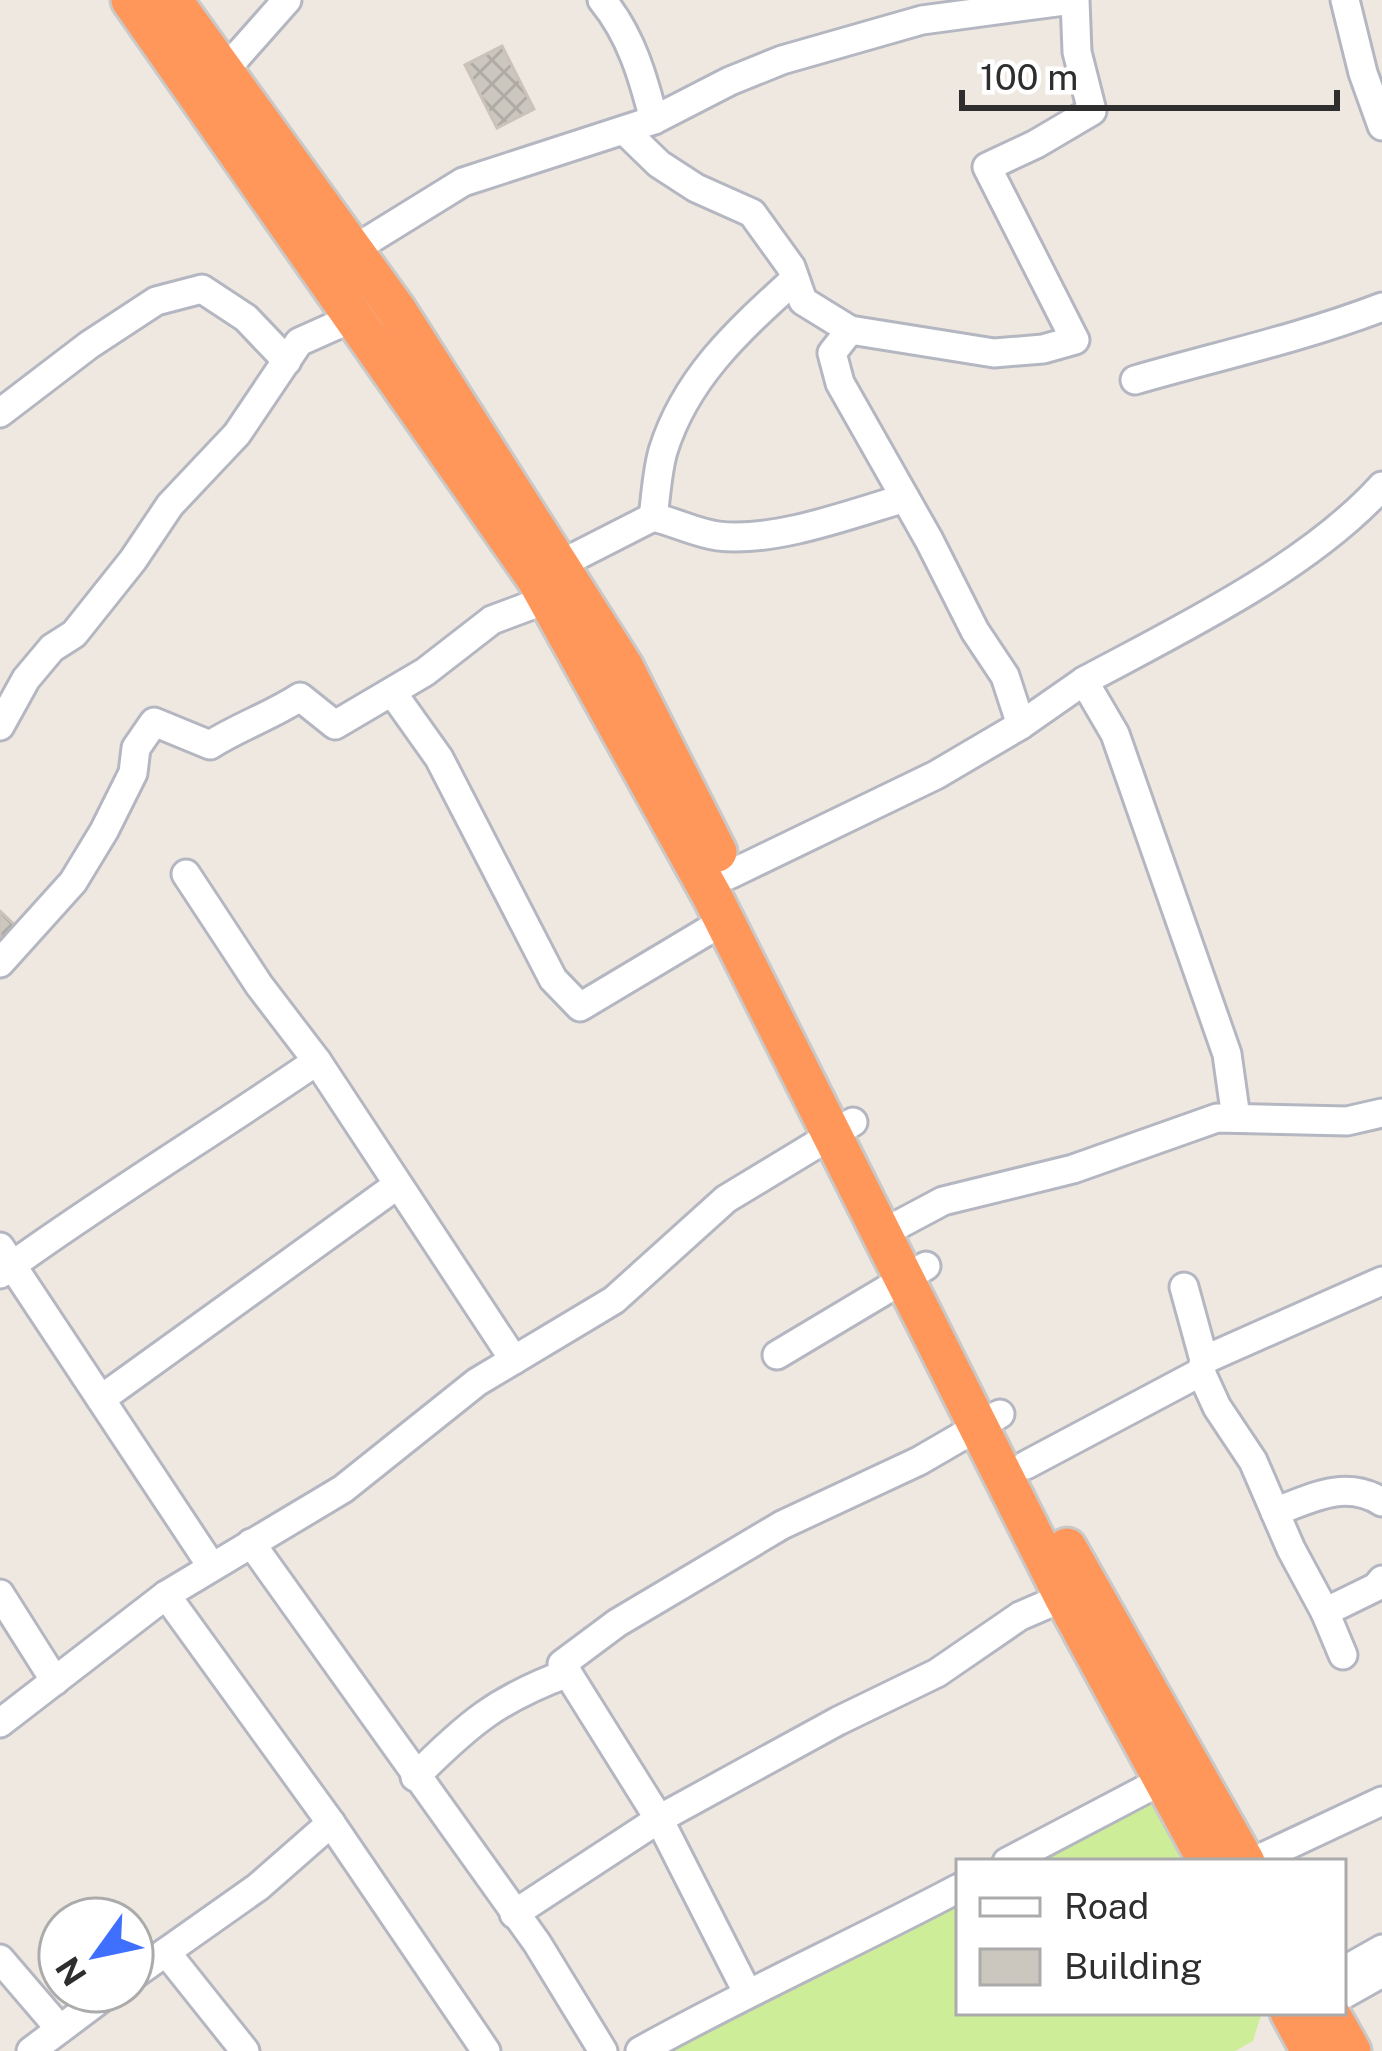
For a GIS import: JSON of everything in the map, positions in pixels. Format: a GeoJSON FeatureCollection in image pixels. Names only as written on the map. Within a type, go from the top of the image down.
{"type":"FeatureCollection","features":[{"type":"Feature","properties":{"kind":"highway"},"geometry":{"type":"LineString","coordinates":[[130,0],[214,86],[353,250],[397,311],[553,578],[724,920],[893,1229],[989,1421],[1064,1597],[1206,1859]]}},
{"type":"Feature","properties":{"kind":"highway"},"geometry":{"type":"LineString","coordinates":[[172,0],[214,86],[355,317],[623,666],[729,875],[842,1129]]}},
{"type":"Feature","properties":{"kind":"highway"},"geometry":{"type":"LineString","coordinates":[[989,1421],[1026,1466],[1068,1549],[1247,1859]]}},
{"type":"Feature","properties":{"kind":"highway"},"geometry":{"type":"LineString","coordinates":[[1307,2022],[1351,2051]]}},
{"type":"Feature","properties":{"kind":"street"},"geometry":{"type":"LineString","coordinates":[[214,86],[287,0]]}},
{"type":"Feature","properties":{"kind":"street"},"geometry":{"type":"LineString","coordinates":[[602,0],[642,72],[654,120]]}},
{"type":"Feature","properties":{"kind":"street"},"geometry":{"type":"LineString","coordinates":[[353,250],[463,182],[654,120],[782,60],[951,7],[1073,0],[1077,52],[1092,111],[987,167],[1075,340],[1042,349],[994,352],[850,330],[803,301],[795,279],[752,213],[696,188],[659,164],[625,131]]}},
{"type":"Feature","properties":{"kind":"street"},"geometry":{"type":"LineString","coordinates":[[1345,0],[1382,126]]}},
{"type":"Feature","properties":{"kind":"street"},"geometry":{"type":"LineString","coordinates":[[653,517],[662,453],[690,386],[734,335],[795,279]]}},
{"type":"Feature","properties":{"kind":"street"},"geometry":{"type":"LineString","coordinates":[[0,413],[156,301],[202,289],[246,319],[287,361]]}},
{"type":"Feature","properties":{"kind":"street"},"geometry":{"type":"LineString","coordinates":[[1135,380],[1250,346],[1294,339],[1382,307]]}},
{"type":"Feature","properties":{"kind":"street"},"geometry":{"type":"LineString","coordinates":[[0,726],[26,679],[52,648],[74,634],[134,560],[170,505],[237,434],[299,342],[355,317]]}},
{"type":"Feature","properties":{"kind":"street"},"geometry":{"type":"LineString","coordinates":[[850,330],[832,353],[840,383],[975,631],[1005,676],[1021,725]]}},
{"type":"Feature","properties":{"kind":"street"},"geometry":{"type":"LineString","coordinates":[[729,875],[936,776],[1084,680],[1171,634],[1306,551],[1382,486]]}},
{"type":"Feature","properties":{"kind":"street"},"geometry":{"type":"LineString","coordinates":[[0,963],[73,882],[104,831],[133,773],[136,748],[154,722],[210,745],[300,697],[335,725],[425,672],[553,578],[653,517],[716,536],[757,535],[905,498]]}},
{"type":"Feature","properties":{"kind":"street"},"geometry":{"type":"LineString","coordinates":[[1084,680],[1115,734],[1226,1054],[1236,1118]]}},
{"type":"Feature","properties":{"kind":"street"},"geometry":{"type":"LineString","coordinates":[[392,692],[439,758],[553,979],[580,1006],[724,920]]}},
{"type":"Feature","properties":{"kind":"street"},"geometry":{"type":"LineString","coordinates":[[185,874],[364,1129],[396,1186],[514,1360]]}},
{"type":"Feature","properties":{"kind":"street"},"geometry":{"type":"LineString","coordinates":[[212,1567],[4,1262],[143,1179],[317,1061]]}},
{"type":"Feature","properties":{"kind":"street"},"geometry":{"type":"LineString","coordinates":[[893,1229],[943,1201],[1073,1169],[1216,1118],[1347,1121],[1382,1113]]}},
{"type":"Feature","properties":{"kind":"street"},"geometry":{"type":"LineString","coordinates":[[0,1723],[166,1594],[343,1489],[478,1382],[614,1300],[726,1199],[842,1129]]}},
{"type":"Feature","properties":{"kind":"street"},"geometry":{"type":"LineString","coordinates":[[100,1399],[396,1186]]}},
{"type":"Feature","properties":{"kind":"street"},"geometry":{"type":"LineString","coordinates":[[777,1355],[914,1273]]}},
{"type":"Feature","properties":{"kind":"street"},"geometry":{"type":"LineString","coordinates":[[1026,1466],[1203,1366],[1382,1281]]}},
{"type":"Feature","properties":{"kind":"street"},"geometry":{"type":"LineString","coordinates":[[1184,1287],[1217,1407],[1252,1461],[1343,1655]]}},
{"type":"Feature","properties":{"kind":"street"},"geometry":{"type":"LineString","coordinates":[[747,1992],[658,1819],[562,1664],[634,1613],[782,1525],[919,1461],[989,1421]]}},
{"type":"Feature","properties":{"kind":"street"},"geometry":{"type":"LineString","coordinates":[[1275,1512],[1321,1494],[1363,1490],[1382,1502]]}},
{"type":"Feature","properties":{"kind":"street"},"geometry":{"type":"LineString","coordinates":[[251,1543],[537,1943],[603,2051]]}},
{"type":"Feature","properties":{"kind":"street"},"geometry":{"type":"LineString","coordinates":[[1325,1612],[1382,1580]]}},
{"type":"Feature","properties":{"kind":"street"},"geometry":{"type":"LineString","coordinates":[[0,1594],[55,1681]]}},
{"type":"Feature","properties":{"kind":"street"},"geometry":{"type":"LineString","coordinates":[[166,1594],[331,1823],[486,2051]]}},
{"type":"Feature","properties":{"kind":"street"},"geometry":{"type":"LineString","coordinates":[[514,1914],[658,1819],[937,1673],[1020,1616],[1064,1597]]}},
{"type":"Feature","properties":{"kind":"street"},"geometry":{"type":"LineString","coordinates":[[415,1778],[483,1714],[516,1692],[568,1673]]}},
{"type":"Feature","properties":{"kind":"street"},"geometry":{"type":"LineString","coordinates":[[1013,1859],[1163,1780]]}},
{"type":"Feature","properties":{"kind":"street"},"geometry":{"type":"LineString","coordinates":[[1256,1859],[1382,1801]]}},
{"type":"Feature","properties":{"kind":"street"},"geometry":{"type":"LineString","coordinates":[[156,1959],[258,1887],[331,1823]]}},
{"type":"Feature","properties":{"kind":"street"},"geometry":{"type":"LineString","coordinates":[[640,2051],[747,1992],[956,1890]]}},
{"type":"Feature","properties":{"kind":"street"},"geometry":{"type":"LineString","coordinates":[[1346,1969],[1382,1949]]}},
{"type":"Feature","properties":{"kind":"street"},"geometry":{"type":"LineString","coordinates":[[166,1952],[245,2051]]}},
{"type":"Feature","properties":{"kind":"street"},"geometry":{"type":"LineString","coordinates":[[0,1959],[60,2029]]}},
{"type":"Feature","properties":{"kind":"street"},"geometry":{"type":"LineString","coordinates":[[1346,1993],[1382,1973]]}},
{"type":"Feature","properties":{"kind":"street"},"geometry":{"type":"LineString","coordinates":[[31,2051],[79,2015]]}},
{"type":"Feature","properties":{"kind":"street"},"geometry":{"type":"LineString","coordinates":[[677,2030],[701,2051]]}},
{"type":"Feature","properties":{"kind":"green space"},"geometry":{"type":"Polygon","coordinates":[[[1152,1798],[1183,1859],[1036,1859],[1152,1798]]]}},
{"type":"Feature","properties":{"kind":"green space"},"geometry":{"type":"Polygon","coordinates":[[[956,1902],[956,2015],[1261,2015],[1253,2041],[1235,2051],[666,2051],[956,1902]]]}},
{"type":"Feature","properties":{"kind":"building"},"geometry":{"type":"Polygon","coordinates":[[[502,46],[534,109],[497,128],[465,65],[502,46]]]}},
{"type":"Feature","properties":{"kind":"building"},"geometry":{"type":"Polygon","coordinates":[[[0,911],[19,929],[0,949],[0,911]]]}}]}
